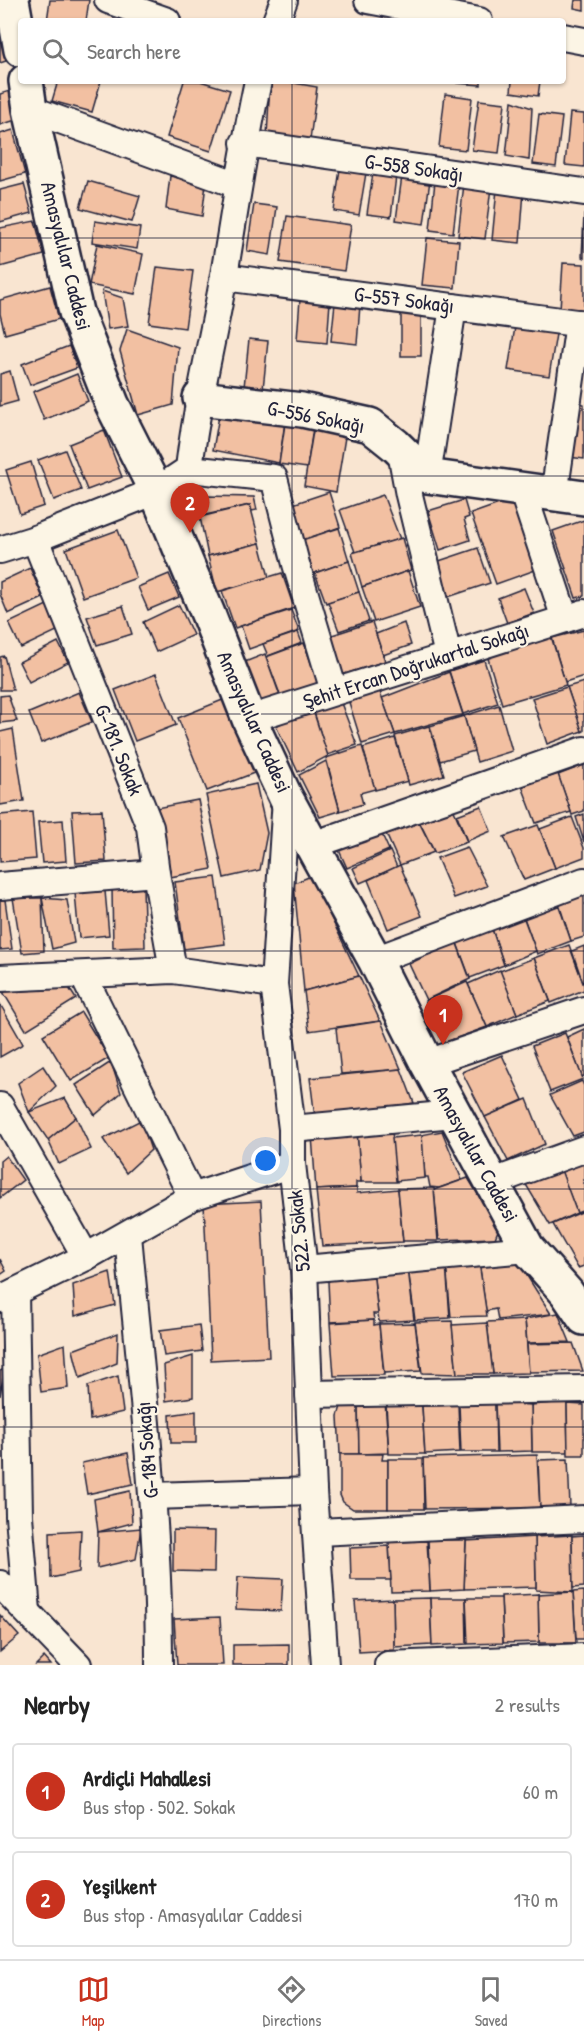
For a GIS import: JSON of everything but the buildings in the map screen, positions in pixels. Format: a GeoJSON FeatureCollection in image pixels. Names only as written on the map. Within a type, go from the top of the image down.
{"type":"FeatureCollection","features":[{"type":"Feature","properties":{"kind":"main road"},"geometry":{"type":"LineString","coordinates":[[12,0],[18,33]]}},
{"type":"Feature","properties":{"kind":"main road","name":"Amasyalılar Caddesi"},"geometry":{"type":"LineString","coordinates":[[28,95],[76,312],[112,404],[156,491],[249,719],[286,798],[375,960],[427,1063],[528,1249],[578,1299]]}},
{"type":"Feature","properties":{"kind":"main road","name":"G-556 Sokağı"},"geometry":{"type":"LineString","coordinates":[[200,398],[302,410],[370,425],[427,476]]}},
{"type":"Feature","properties":{"kind":"main road"},"geometry":{"type":"LineString","coordinates":[[427,476],[569,497]]}},
{"type":"Feature","properties":{"kind":"street"},"geometry":{"type":"LineString","coordinates":[[108,0],[159,18]]}},
{"type":"Feature","properties":{"kind":"street"},"geometry":{"type":"LineString","coordinates":[[277,18],[284,0]]}},
{"type":"Feature","properties":{"kind":"street"},"geometry":{"type":"LineString","coordinates":[[368,0],[463,18]]}},
{"type":"Feature","properties":{"kind":"street"},"geometry":{"type":"LineString","coordinates":[[566,38],[584,41]]}},
{"type":"Feature","properties":{"kind":"street"},"geometry":{"type":"LineString","coordinates":[[189,469],[194,431],[224,276],[244,143],[257,84]]}},
{"type":"Feature","properties":{"kind":"street"},"geometry":{"type":"LineString","coordinates":[[28,95],[238,184]]}},
{"type":"Feature","properties":{"kind":"street","name":"G-558 Sokağı"},"geometry":{"type":"LineString","coordinates":[[244,143],[584,192]]}},
{"type":"Feature","properties":{"kind":"street","name":"G-557 Sokağı"},"geometry":{"type":"LineString","coordinates":[[224,276],[581,324]]}},
{"type":"Feature","properties":{"kind":"street"},"geometry":{"type":"LineString","coordinates":[[427,476],[453,307]]}},
{"type":"Feature","properties":{"kind":"street"},"geometry":{"type":"LineString","coordinates":[[569,497],[581,324]]}},
{"type":"Feature","properties":{"kind":"street"},"geometry":{"type":"LineString","coordinates":[[401,452],[409,495],[448,655]]}},
{"type":"Feature","properties":{"kind":"street"},"geometry":{"type":"LineString","coordinates":[[2,544],[35,539],[156,491],[189,469],[274,478],[296,564],[334,691]]}},
{"type":"Feature","properties":{"kind":"street"},"geometry":{"type":"LineString","coordinates":[[522,489],[574,616]]}},
{"type":"Feature","properties":{"kind":"street","name":"G-181. Sokak"},"geometry":{"type":"LineString","coordinates":[[35,539],[150,827],[173,970]]}},
{"type":"Feature","properties":{"kind":"street","name":"Şehit Ercan Doğrukartal Sokağı"},"geometry":{"type":"LineString","coordinates":[[249,719],[574,616]]}},
{"type":"Feature","properties":{"kind":"street"},"geometry":{"type":"LineString","coordinates":[[313,845],[584,750]]}},
{"type":"Feature","properties":{"kind":"street","name":"522. Sokak"},"geometry":{"type":"LineString","coordinates":[[286,798],[274,984],[292,1129],[292,1164],[304,1269],[313,1491],[318,1532],[325,1665]]}},
{"type":"Feature","properties":{"kind":"street"},"geometry":{"type":"LineString","coordinates":[[0,886],[156,873]]}},
{"type":"Feature","properties":{"kind":"street"},"geometry":{"type":"LineString","coordinates":[[375,960],[584,881]]}},
{"type":"Feature","properties":{"kind":"street"},"geometry":{"type":"LineString","coordinates":[[0,978],[173,970],[274,984]]}},
{"type":"Feature","properties":{"kind":"street"},"geometry":{"type":"LineString","coordinates":[[83,975],[192,1197]]}},
{"type":"Feature","properties":{"kind":"street"},"geometry":{"type":"LineString","coordinates":[[427,1063],[584,1010]]}},
{"type":"Feature","properties":{"kind":"street"},"geometry":{"type":"LineString","coordinates":[[0,1106],[86,1257]]}},
{"type":"Feature","properties":{"kind":"street"},"geometry":{"type":"LineString","coordinates":[[292,1129],[454,1114]]}},
{"type":"Feature","properties":{"kind":"street"},"geometry":{"type":"LineString","coordinates":[[493,1182],[584,1149]]}},
{"type":"Feature","properties":{"kind":"street"},"geometry":{"type":"LineString","coordinates":[[27,1611],[19,1516],[8,1295],[128,1235],[192,1197],[292,1164]]}},
{"type":"Feature","properties":{"kind":"street","name":"G-184 Sokağı"},"geometry":{"type":"LineString","coordinates":[[128,1235],[152,1496],[159,1665]]}},
{"type":"Feature","properties":{"kind":"street"},"geometry":{"type":"LineString","coordinates":[[304,1269],[528,1249]]}},
{"type":"Feature","properties":{"kind":"street"},"geometry":{"type":"LineString","coordinates":[[309,1394],[584,1389]]}},
{"type":"Feature","properties":{"kind":"street"},"geometry":{"type":"LineString","coordinates":[[0,1486],[19,1516]]}},
{"type":"Feature","properties":{"kind":"street"},"geometry":{"type":"LineString","coordinates":[[152,1496],[313,1491]]}},
{"type":"Feature","properties":{"kind":"street"},"geometry":{"type":"LineString","coordinates":[[318,1532],[584,1519]]}},
{"type":"Feature","properties":{"kind":"street"},"geometry":{"type":"LineString","coordinates":[[0,1584],[78,1665]]}},
{"type":"Feature","properties":{"kind":"street"},"geometry":{"type":"LineString","coordinates":[[388,1665],[584,1657]]}},
{"type":"Feature","properties":{"kind":"place","name":"Yeşilkent"},"geometry":{"type":"Point","coordinates":[190,533]}},
{"type":"Feature","properties":{"kind":"place","name":"Ardiçli Mahallesi"},"geometry":{"type":"Point","coordinates":[443,1045]}}]}
